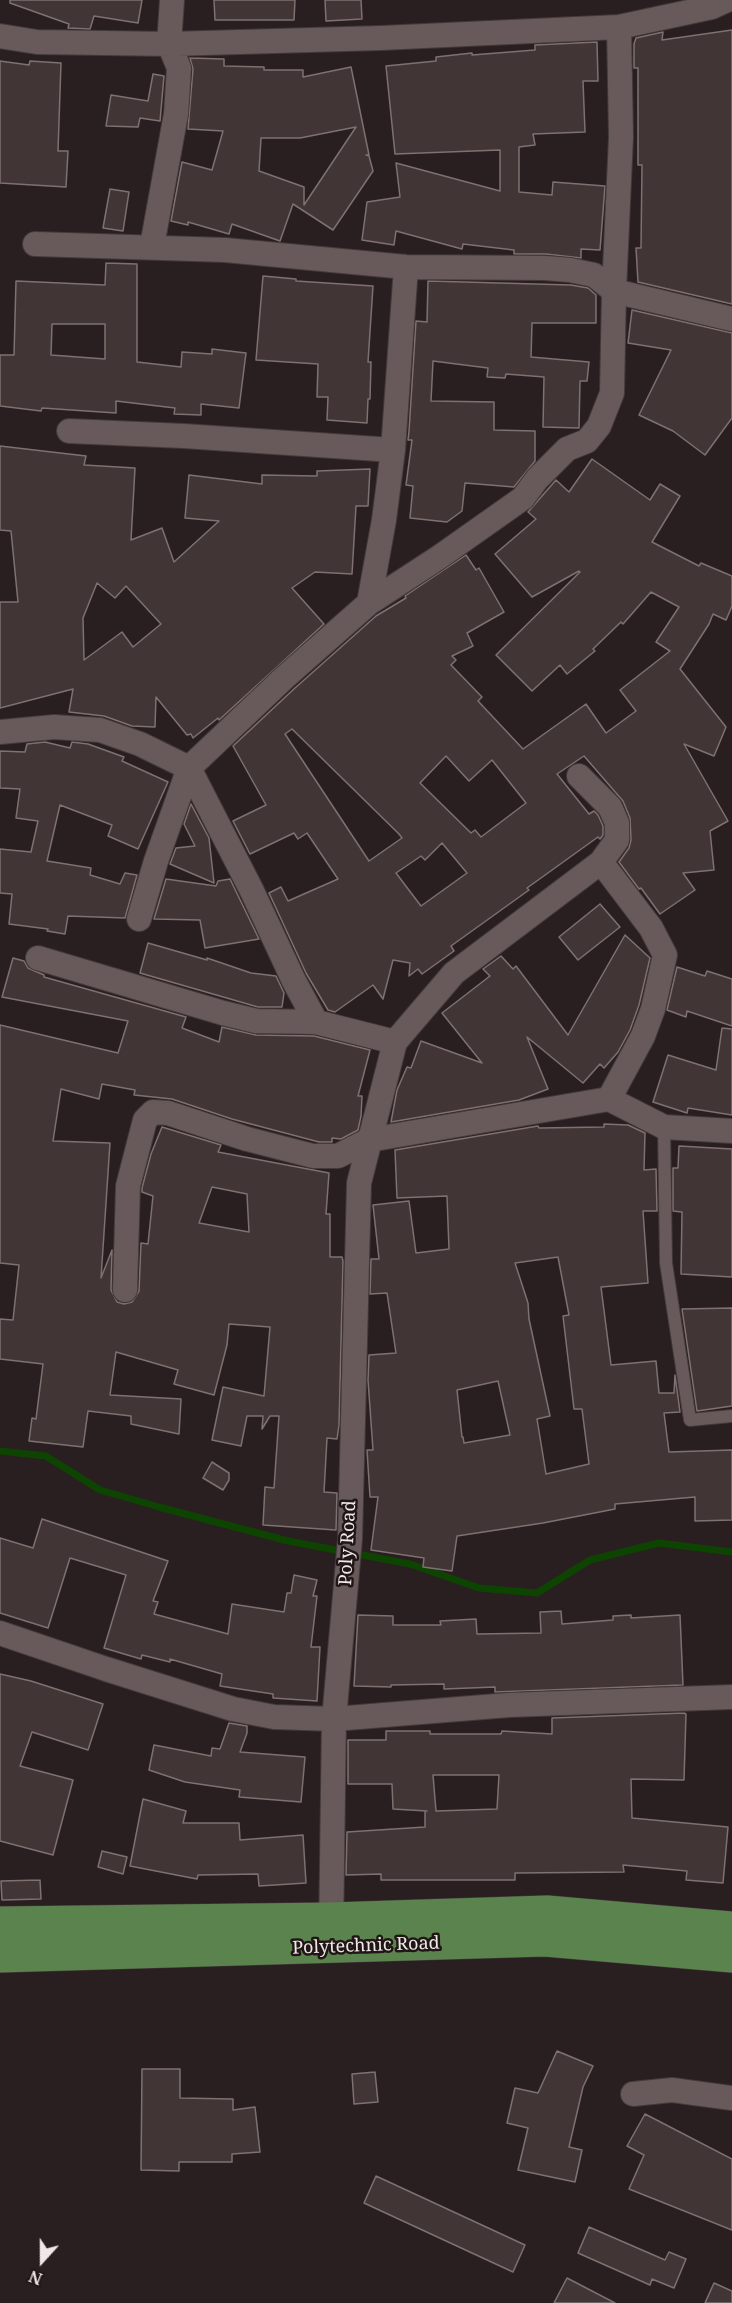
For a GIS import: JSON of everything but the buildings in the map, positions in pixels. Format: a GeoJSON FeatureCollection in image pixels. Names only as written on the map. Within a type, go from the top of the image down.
{"type":"FeatureCollection","features":[{"type":"Feature","properties":{"kind":"main road","name":"Polytechnic Road"},"geometry":{"type":"LineString","coordinates":[[0,1956],[331,1933],[547,1912],[732,1928]]}},
{"type":"Feature","properties":{"kind":"main road","name":"Polytechnic Road"},"geometry":{"type":"LineString","coordinates":[[0,1923],[545,1940],[732,1956]]}},
{"type":"Feature","properties":{"kind":"street"},"geometry":{"type":"LineString","coordinates":[[152,246],[176,114],[178,68],[169,44],[172,0]]}},
{"type":"Feature","properties":{"kind":"street"},"geometry":{"type":"LineString","coordinates":[[0,36],[37,42],[169,44],[381,38],[619,27],[712,7],[727,0]]}},
{"type":"Feature","properties":{"kind":"street"},"geometry":{"type":"LineString","coordinates":[[139,919],[156,861],[189,768],[285,677],[369,603],[523,498],[537,479],[567,449],[587,441],[599,426],[612,393],[621,137],[619,27]]}},
{"type":"Feature","properties":{"kind":"street"},"geometry":{"type":"LineString","coordinates":[[35,244],[225,250],[406,267],[570,270],[594,274],[614,291],[732,319]]}},
{"type":"Feature","properties":{"kind":"street"},"geometry":{"type":"LineString","coordinates":[[369,603],[384,520],[393,450],[406,267]]}},
{"type":"Feature","properties":{"kind":"street"},"geometry":{"type":"LineString","coordinates":[[69,431],[393,450]]}},
{"type":"Feature","properties":{"kind":"street"},"geometry":{"type":"LineString","coordinates":[[0,732],[54,727],[100,730],[140,744],[189,768],[316,1022]]}},
{"type":"Feature","properties":{"kind":"street"},"geometry":{"type":"LineString","coordinates":[[38,958],[256,1021],[316,1022],[395,1042],[454,974],[601,862],[617,840],[617,823],[610,807],[579,776]]}},
{"type":"Feature","properties":{"kind":"street"},"geometry":{"type":"LineString","coordinates":[[601,862],[651,928],[665,955],[653,1009],[643,1036],[609,1099]]}},
{"type":"Feature","properties":{"kind":"street","name":"Poly Road"},"geometry":{"type":"LineString","coordinates":[[331,1933],[334,1719],[350,1539],[359,1184],[395,1042]]}},
{"type":"Feature","properties":{"kind":"street"},"geometry":{"type":"LineString","coordinates":[[125,1290],[128,1186],[146,1120],[153,1112],[168,1113],[247,1139],[313,1156],[338,1156],[369,1140],[609,1099],[663,1127],[732,1131]]}},
{"type":"Feature","properties":{"kind":"street"},"geometry":{"type":"LineString","coordinates":[[0,1633],[233,1708],[274,1717],[334,1719],[509,1706],[732,1697]]}},
{"type":"Feature","properties":{"kind":"street"},"geometry":{"type":"LineString","coordinates":[[633,2094],[672,2090],[732,2098]]}},
{"type":"Feature","properties":{"kind":"lane"},"geometry":{"type":"LineString","coordinates":[[663,1127],[666,1263],[690,1420],[732,1416]]}},
{"type":"Feature","properties":{"kind":"waterway"},"geometry":{"type":"LineString","coordinates":[[0,1451],[46,1456],[100,1490],[159,1507],[288,1541],[410,1564],[479,1588],[537,1593],[590,1560],[659,1543],[732,1552]]}}]}
